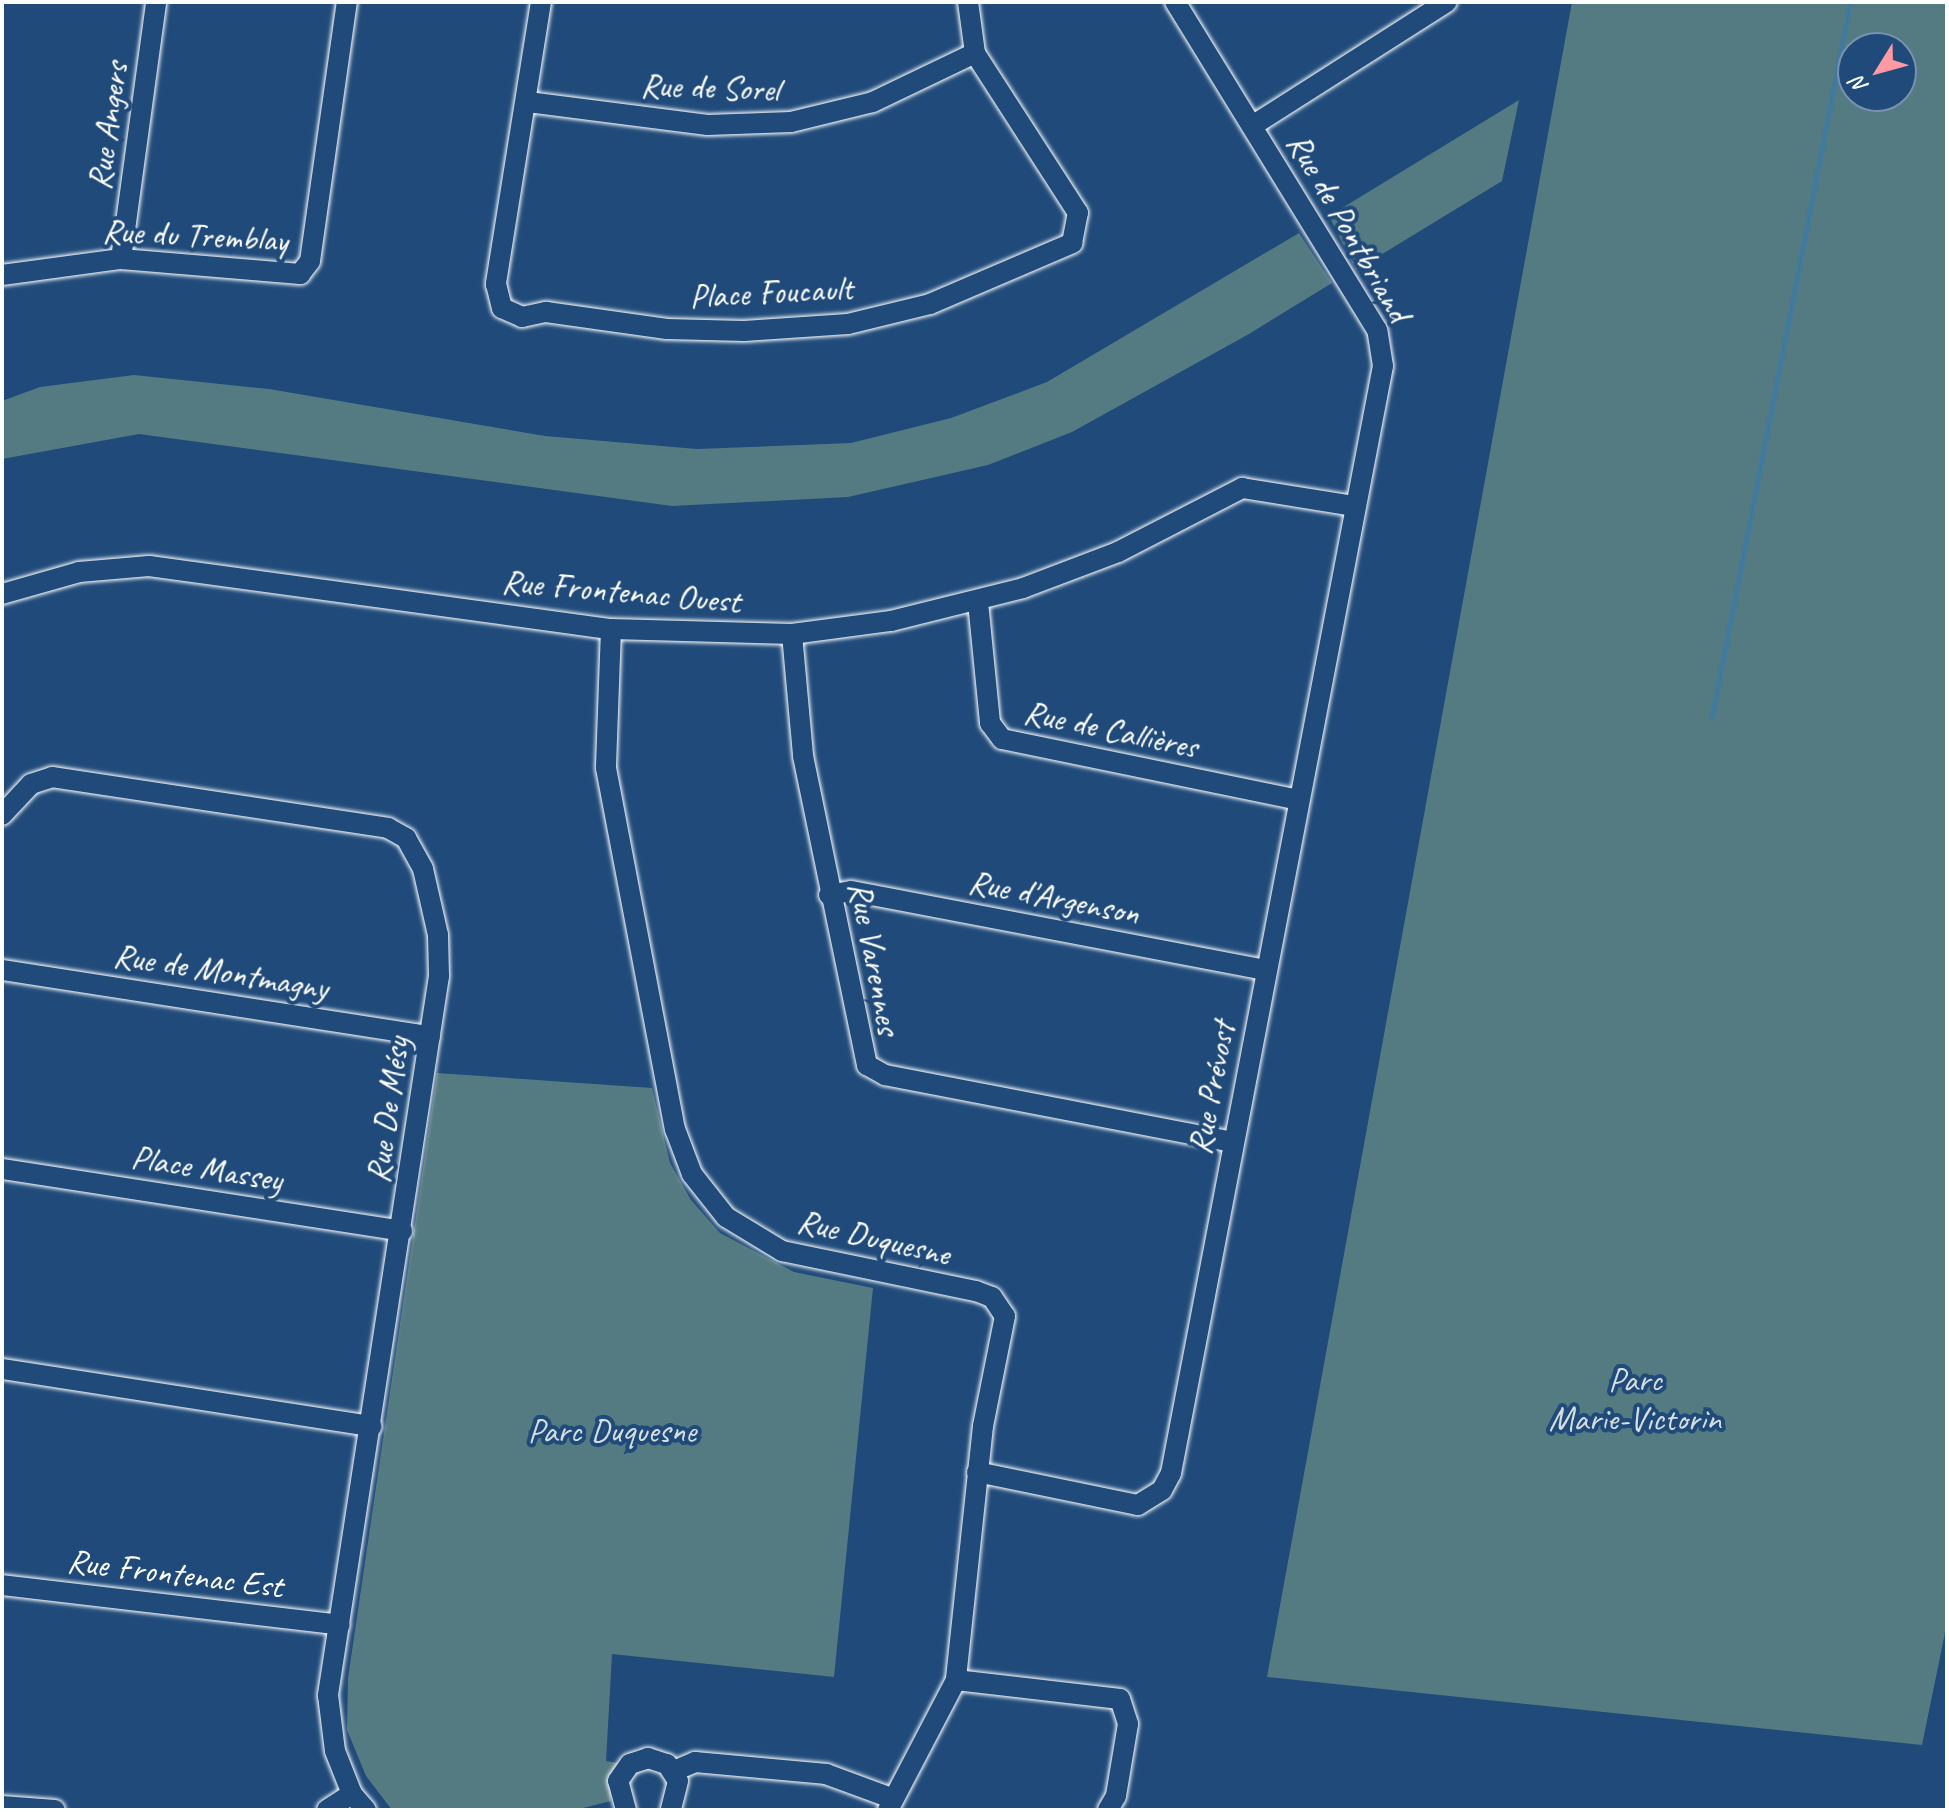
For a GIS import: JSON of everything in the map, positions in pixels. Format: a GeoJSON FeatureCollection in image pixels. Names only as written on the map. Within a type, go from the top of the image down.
{"type":"FeatureCollection","features":[{"type":"Feature","properties":{"kind":"street","name":"Rue Angers"},"geometry":{"type":"LineString","coordinates":[[121,259],[156,2]]}},
{"type":"Feature","properties":{"kind":"street","name":"Rue du Tremblay"},"geometry":{"type":"LineString","coordinates":[[2,275],[121,259],[289,277],[305,270],[347,2]]}},
{"type":"Feature","properties":{"kind":"street","name":"Place Foucault"},"geometry":{"type":"LineString","coordinates":[[541,2],[528,102],[496,284],[497,300],[508,313],[522,317],[546,312],[667,329],[744,331],[848,324],[930,304],[1059,252],[1076,236],[1074,206],[975,53],[968,2]]}},
{"type":"Feature","properties":{"kind":"street","name":"Rue de Pontbriand"},"geometry":{"type":"LineString","coordinates":[[1175,2],[1381,342],[1383,366],[1355,506]]}},
{"type":"Feature","properties":{"kind":"street"},"geometry":{"type":"LineString","coordinates":[[1252,126],[1447,2]]}},
{"type":"Feature","properties":{"kind":"street","name":"Rue de Sorel"},"geometry":{"type":"LineString","coordinates":[[528,102],[696,125],[791,122],[873,102],[975,53]]}},
{"type":"Feature","properties":{"kind":"street","name":"Rue Frontenac Ouest"},"geometry":{"type":"LineString","coordinates":[[2,594],[79,572],[149,566],[611,629],[792,634],[891,621],[978,602],[1118,552],[1242,488],[1355,506]]}},
{"type":"Feature","properties":{"kind":"street","name":"Rue Prévost"},"geometry":{"type":"LineString","coordinates":[[977,1472],[1125,1505],[1151,1500],[1162,1490],[1171,1473],[1355,506]]}},
{"type":"Feature","properties":{"kind":"street","name":"Rue de Callières"},"geometry":{"type":"LineString","coordinates":[[978,602],[990,723],[1002,739],[1299,800]]}},
{"type":"Feature","properties":{"kind":"street","name":"Rue Duquesne"},"geometry":{"type":"LineString","coordinates":[[611,629],[606,768],[684,1159],[716,1208],[774,1247],[819,1262],[976,1291],[1001,1305],[1005,1316],[977,1472],[956,1680],[891,1804]]}},
{"type":"Feature","properties":{"kind":"street","name":"Rue Varennes"},"geometry":{"type":"LineString","coordinates":[[792,634],[801,745],[829,895],[860,1050],[875,1072],[1233,1142]]}},
{"type":"Feature","properties":{"kind":"street","name":"Rue De Mésy"},"geometry":{"type":"LineString","coordinates":[[2,815],[31,784],[52,777],[394,830],[419,859],[436,921],[439,976],[340,1625],[328,1723],[352,1794],[366,1810]]}},
{"type":"Feature","properties":{"kind":"street","name":"Rue d'Argenson"},"geometry":{"type":"LineString","coordinates":[[829,895],[851,891],[1267,970]]}},
{"type":"Feature","properties":{"kind":"street","name":"Rue de Montmagny"},"geometry":{"type":"LineString","coordinates":[[2,970],[430,1036]]}},
{"type":"Feature","properties":{"kind":"street","name":"Place Massey"},"geometry":{"type":"LineString","coordinates":[[2,1169],[402,1231]]}},
{"type":"Feature","properties":{"kind":"street"},"geometry":{"type":"LineString","coordinates":[[2,1369],[372,1426]]}},
{"type":"Feature","properties":{"kind":"street","name":"Rue Frontenac Est"},"geometry":{"type":"LineString","coordinates":[[2,1585],[340,1625]]}},
{"type":"Feature","properties":{"kind":"street"},"geometry":{"type":"LineString","coordinates":[[956,1680],[1120,1699],[1128,1724],[1116,1796],[1108,1810]]}},
{"type":"Feature","properties":{"kind":"street"},"geometry":{"type":"LineString","coordinates":[[626,1810],[617,1790],[630,1764],[648,1758],[674,1771],[679,1791],[671,1810]]}},
{"type":"Feature","properties":{"kind":"street"},"geometry":{"type":"LineString","coordinates":[[674,1771],[695,1762],[826,1774],[891,1804]]}},
{"type":"Feature","properties":{"kind":"street"},"geometry":{"type":"LineString","coordinates":[[327,1810],[352,1794]]}},
{"type":"Feature","properties":{"kind":"street"},"geometry":{"type":"LineString","coordinates":[[2,1806],[55,1810]]}},
{"type":"Feature","properties":{"kind":"green space","name":"Parc Marie-Victorin"},"geometry":{"type":"Polygon","coordinates":[[[1572,2],[1947,2],[1947,1623],[1922,1745],[1267,1677],[1572,2]]]}},
{"type":"Feature","properties":{"kind":"green space"},"geometry":{"type":"Polygon","coordinates":[[[1519,100],[1502,181],[1356,270],[1329,216],[1519,100]]]}},
{"type":"Feature","properties":{"kind":"green space"},"geometry":{"type":"Polygon","coordinates":[[[1299,233],[1332,283],[1249,334],[1072,432],[988,465],[848,497],[672,506],[139,434],[2,459],[2,401],[40,387],[134,375],[269,389],[545,436],[697,449],[851,443],[951,418],[1047,382],[1299,233]]]}},
{"type":"Feature","properties":{"kind":"green space","name":"Parc Duquesne"},"geometry":{"type":"Polygon","coordinates":[[[437,1073],[652,1088],[670,1163],[691,1200],[720,1233],[794,1272],[873,1288],[834,1677],[612,1654],[606,1761],[618,1763],[610,1782],[611,1801],[575,1810],[392,1810],[366,1776],[347,1730],[348,1678],[437,1073]]]}},
{"type":"Feature","properties":{"kind":"waterway"},"geometry":{"type":"LineString","coordinates":[[1712,716],[1850,2]]}}]}
